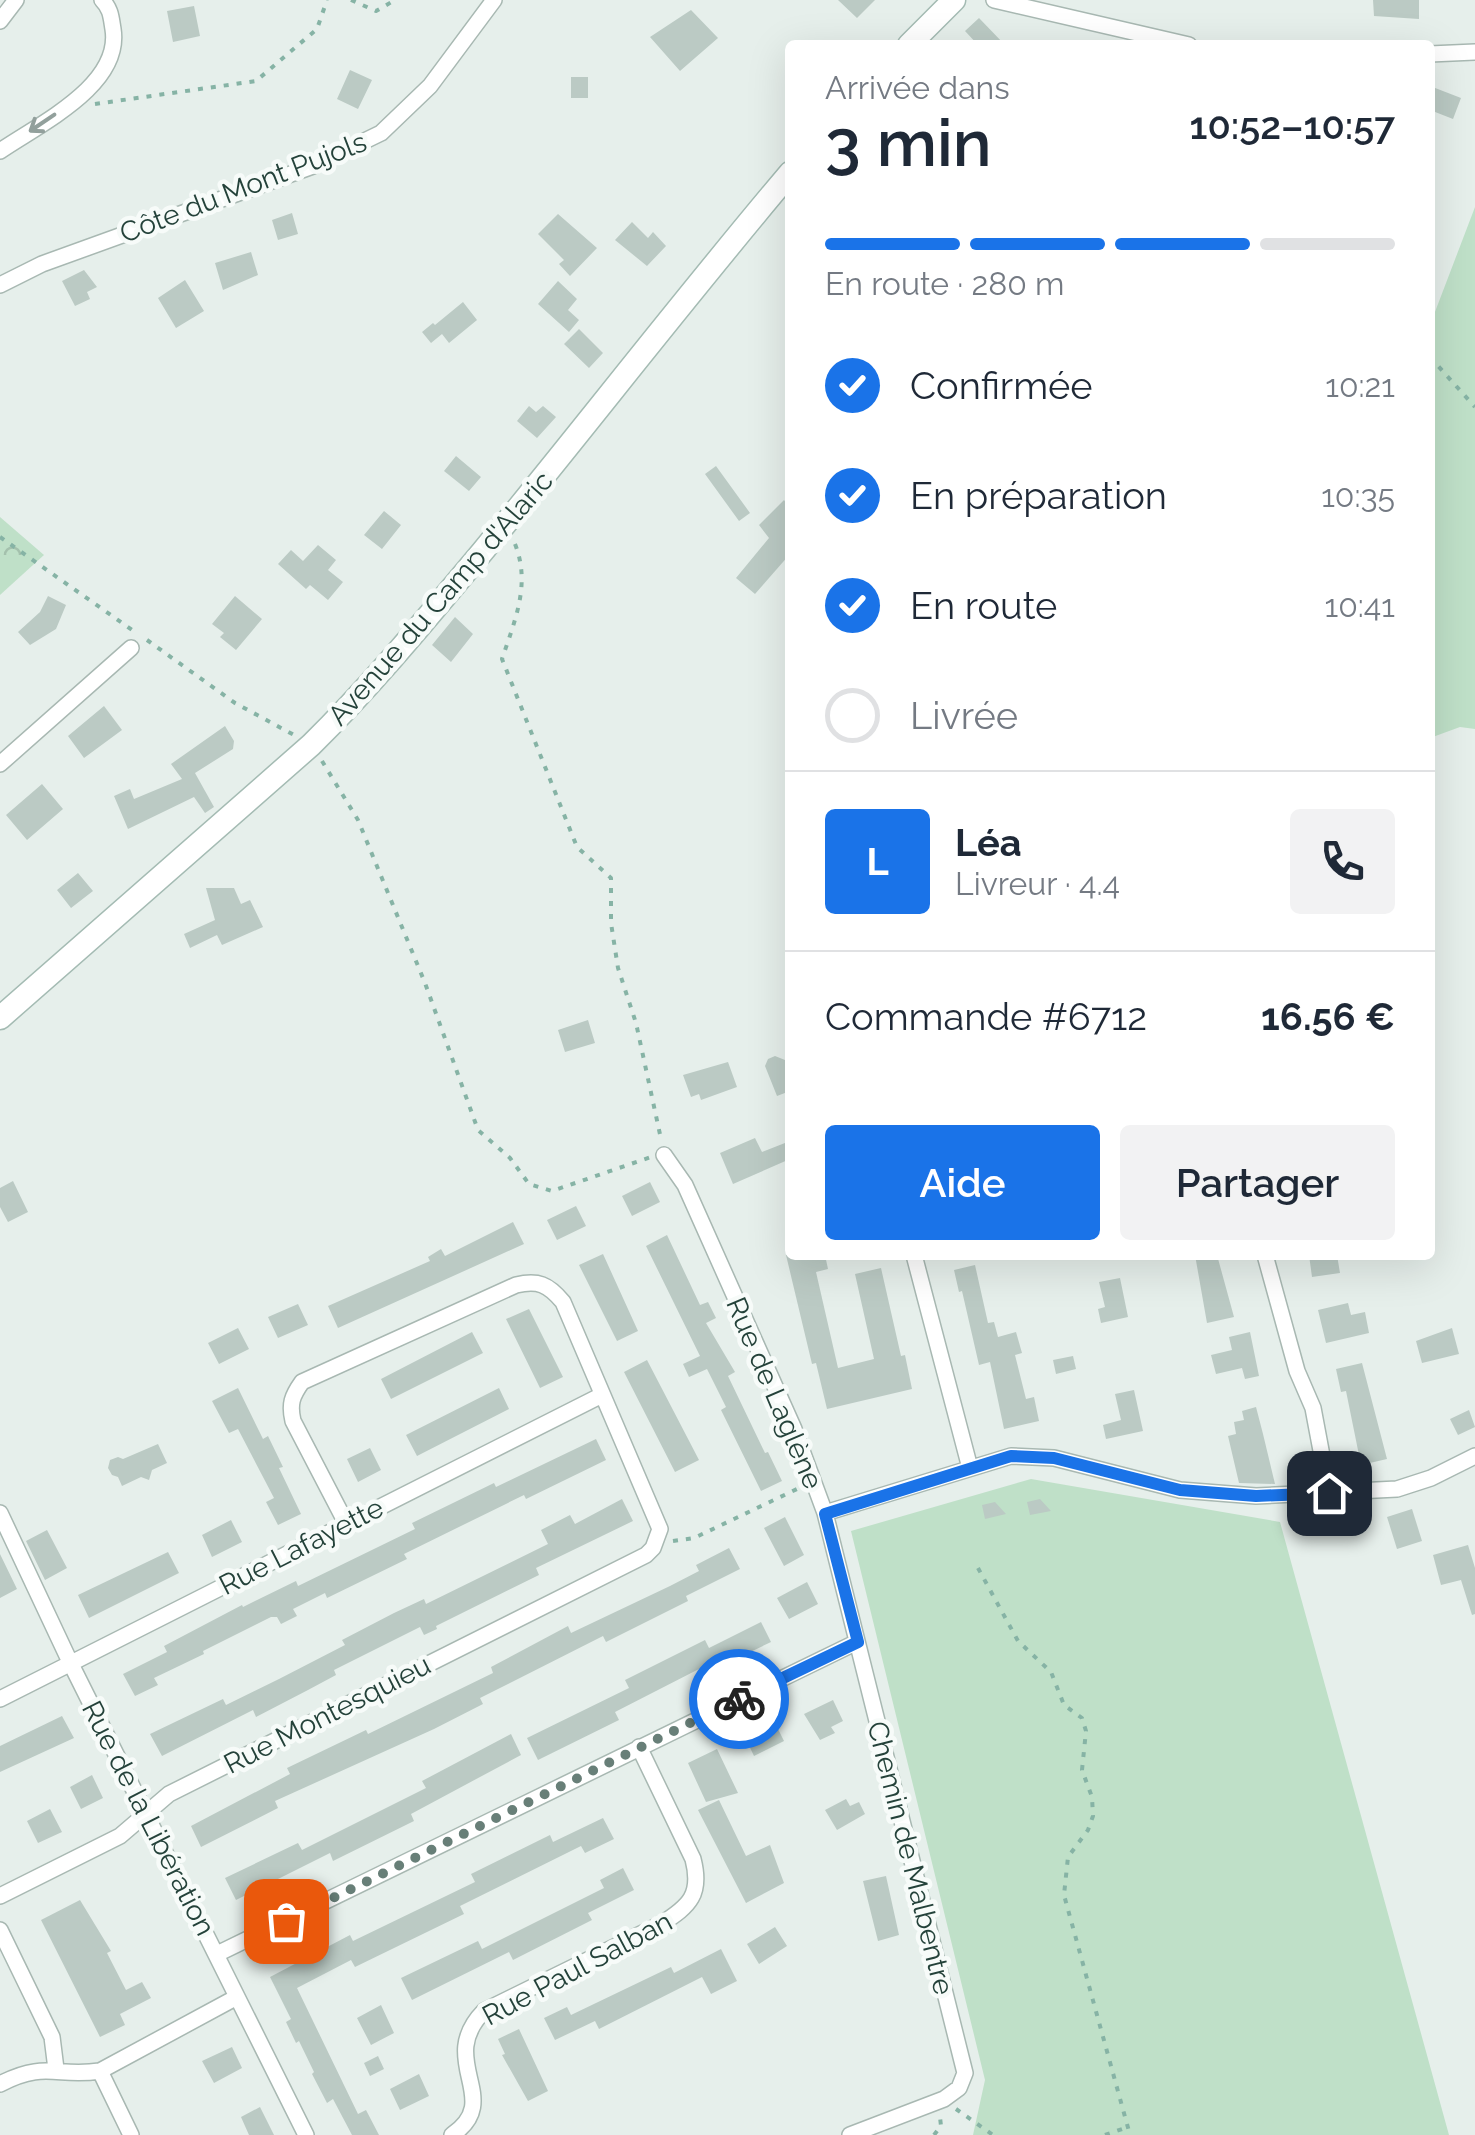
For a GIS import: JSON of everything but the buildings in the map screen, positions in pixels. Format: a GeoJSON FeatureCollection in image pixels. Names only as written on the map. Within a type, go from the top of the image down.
{"type":"FeatureCollection","features":[{"type":"Feature","properties":{"kind":"main road"},"geometry":{"type":"LineString","coordinates":[[914,40],[954,0]]}},
{"type":"Feature","properties":{"kind":"main road","name":"Avenue du Camp d'Alaric"},"geometry":{"type":"LineString","coordinates":[[0,1018],[311,744],[392,661],[564,455],[697,282],[785,180]]}},
{"type":"Feature","properties":{"kind":"street"},"geometry":{"type":"LineString","coordinates":[[0,22],[16,0]]}},
{"type":"Feature","properties":{"kind":"street"},"geometry":{"type":"LineString","coordinates":[[0,151],[102,77],[116,47],[109,7],[102,0]]}},
{"type":"Feature","properties":{"kind":"street","name":"Côte du Mont Pujols"},"geometry":{"type":"LineString","coordinates":[[0,285],[42,264],[313,166],[381,133],[430,86],[494,0]]}},
{"type":"Feature","properties":{"kind":"street"},"geometry":{"type":"LineString","coordinates":[[994,0],[1166,40]]}},
{"type":"Feature","properties":{"kind":"street"},"geometry":{"type":"LineString","coordinates":[[1435,54],[1475,52]]}},
{"type":"Feature","properties":{"kind":"street"},"geometry":{"type":"LineString","coordinates":[[0,764],[130,648]]}},
{"type":"Feature","properties":{"kind":"street","name":"Rue de Laglène"},"geometry":{"type":"LineString","coordinates":[[664,1155],[685,1185],[794,1429],[825,1514],[858,1642]]}},
{"type":"Feature","properties":{"kind":"street"},"geometry":{"type":"LineString","coordinates":[[915,1260],[970,1468]]}},
{"type":"Feature","properties":{"kind":"street"},"geometry":{"type":"LineString","coordinates":[[1266,1260],[1296,1371],[1313,1408],[1329,1493]]}},
{"type":"Feature","properties":{"kind":"street"},"geometry":{"type":"LineString","coordinates":[[346,1523],[293,1421],[290,1407],[302,1382],[516,1285],[533,1281],[546,1284],[563,1302],[657,1515],[658,1540]]}},
{"type":"Feature","properties":{"kind":"street","name":"Rue Lafayette"},"geometry":{"type":"LineString","coordinates":[[0,1699],[602,1395]]}},
{"type":"Feature","properties":{"kind":"street"},"geometry":{"type":"LineString","coordinates":[[825,1514],[1011,1456],[1054,1458],[1180,1490],[1256,1496],[1396,1490],[1475,1456]]}},
{"type":"Feature","properties":{"kind":"street","name":"Rue de la Libération"},"geometry":{"type":"LineString","coordinates":[[0,1513],[306,2135]]}},
{"type":"Feature","properties":{"kind":"street","name":"Rue Montesquieu"},"geometry":{"type":"LineString","coordinates":[[0,1896],[120,1836],[146,1811],[187,1785],[646,1554],[658,1540]]}},
{"type":"Feature","properties":{"kind":"street"},"geometry":{"type":"LineString","coordinates":[[218,1954],[858,1642]]}},
{"type":"Feature","properties":{"kind":"street","name":"Chemin de Malbentre"},"geometry":{"type":"LineString","coordinates":[[858,1642],[965,2073],[958,2088],[944,2099]]}},
{"type":"Feature","properties":{"kind":"street","name":"Rue Paul Salban"},"geometry":{"type":"LineString","coordinates":[[452,2135],[462,2128],[472,2110],[474,2093],[464,2052],[472,2024],[484,2012],[661,1924],[683,1910],[694,1893],[698,1876],[693,1858],[639,1747]]}},
{"type":"Feature","properties":{"kind":"street"},"geometry":{"type":"LineString","coordinates":[[0,1930],[52,2037],[56,2069]]}},
{"type":"Feature","properties":{"kind":"street"},"geometry":{"type":"LineString","coordinates":[[0,2084],[23,2072],[100,2071],[237,1997]]}},
{"type":"Feature","properties":{"kind":"street"},"geometry":{"type":"LineString","coordinates":[[100,2071],[131,2135]]}},
{"type":"Feature","properties":{"kind":"street"},"geometry":{"type":"LineString","coordinates":[[850,2135],[944,2099]]}},
{"type":"Feature","properties":{"kind":"path"},"geometry":{"type":"LineString","coordinates":[[82,93],[89,105],[256,81],[317,29],[327,0]]}},
{"type":"Feature","properties":{"kind":"path"},"geometry":{"type":"LineString","coordinates":[[351,0],[376,11],[396,0]]}},
{"type":"Feature","properties":{"kind":"path"},"geometry":{"type":"LineString","coordinates":[[1435,363],[1475,407]]}},
{"type":"Feature","properties":{"kind":"path"},"geometry":{"type":"LineString","coordinates":[[0,536],[235,703],[311,744],[358,820],[478,1130],[510,1158],[529,1184],[552,1191],[643,1158],[664,1155],[636,1023],[618,968],[611,923],[611,878],[577,846],[502,659],[521,604],[522,563],[507,522]]}},
{"type":"Feature","properties":{"kind":"path"},"geometry":{"type":"LineString","coordinates":[[658,1540],[694,1538],[813,1481]]}},
{"type":"Feature","properties":{"kind":"path"},"geometry":{"type":"LineString","coordinates":[[978,1568],[1018,1641],[1050,1672],[1064,1705],[1082,1718],[1086,1731],[1082,1770],[1092,1797],[1093,1816],[1088,1830],[1068,1857],[1064,1895],[1130,2135]]}},
{"type":"Feature","properties":{"kind":"path"},"geometry":{"type":"LineString","coordinates":[[944,2099],[992,2135]]}},
{"type":"Feature","properties":{"kind":"path"},"geometry":{"type":"LineString","coordinates":[[1106,2135],[1128,2128]]}},
{"type":"Feature","properties":{"kind":"green space"},"geometry":{"type":"Polygon","coordinates":[[[1475,207],[1475,729],[1460,727],[1435,736],[1435,312],[1475,207]]]}},
{"type":"Feature","properties":{"kind":"green space"},"geometry":{"type":"Polygon","coordinates":[[[0,517],[44,555],[0,595],[0,517]]]}},
{"type":"Feature","properties":{"kind":"green space"},"geometry":{"type":"Polygon","coordinates":[[[1031,1479],[1280,1522],[1449,2135],[973,2135],[985,2080],[851,1531],[1031,1479]]]}},
{"type":"Feature","properties":{"kind":"way so far"},"geometry":{"type":"LineString","coordinates":[[286,1921],[739,1699]]}},
{"type":"Feature","properties":{"kind":"route"},"geometry":{"type":"LineString","coordinates":[[739,1699],[858,1642],[825,1514],[1011,1456],[1054,1458],[1180,1490],[1256,1496],[1329,1493]]}}]}
